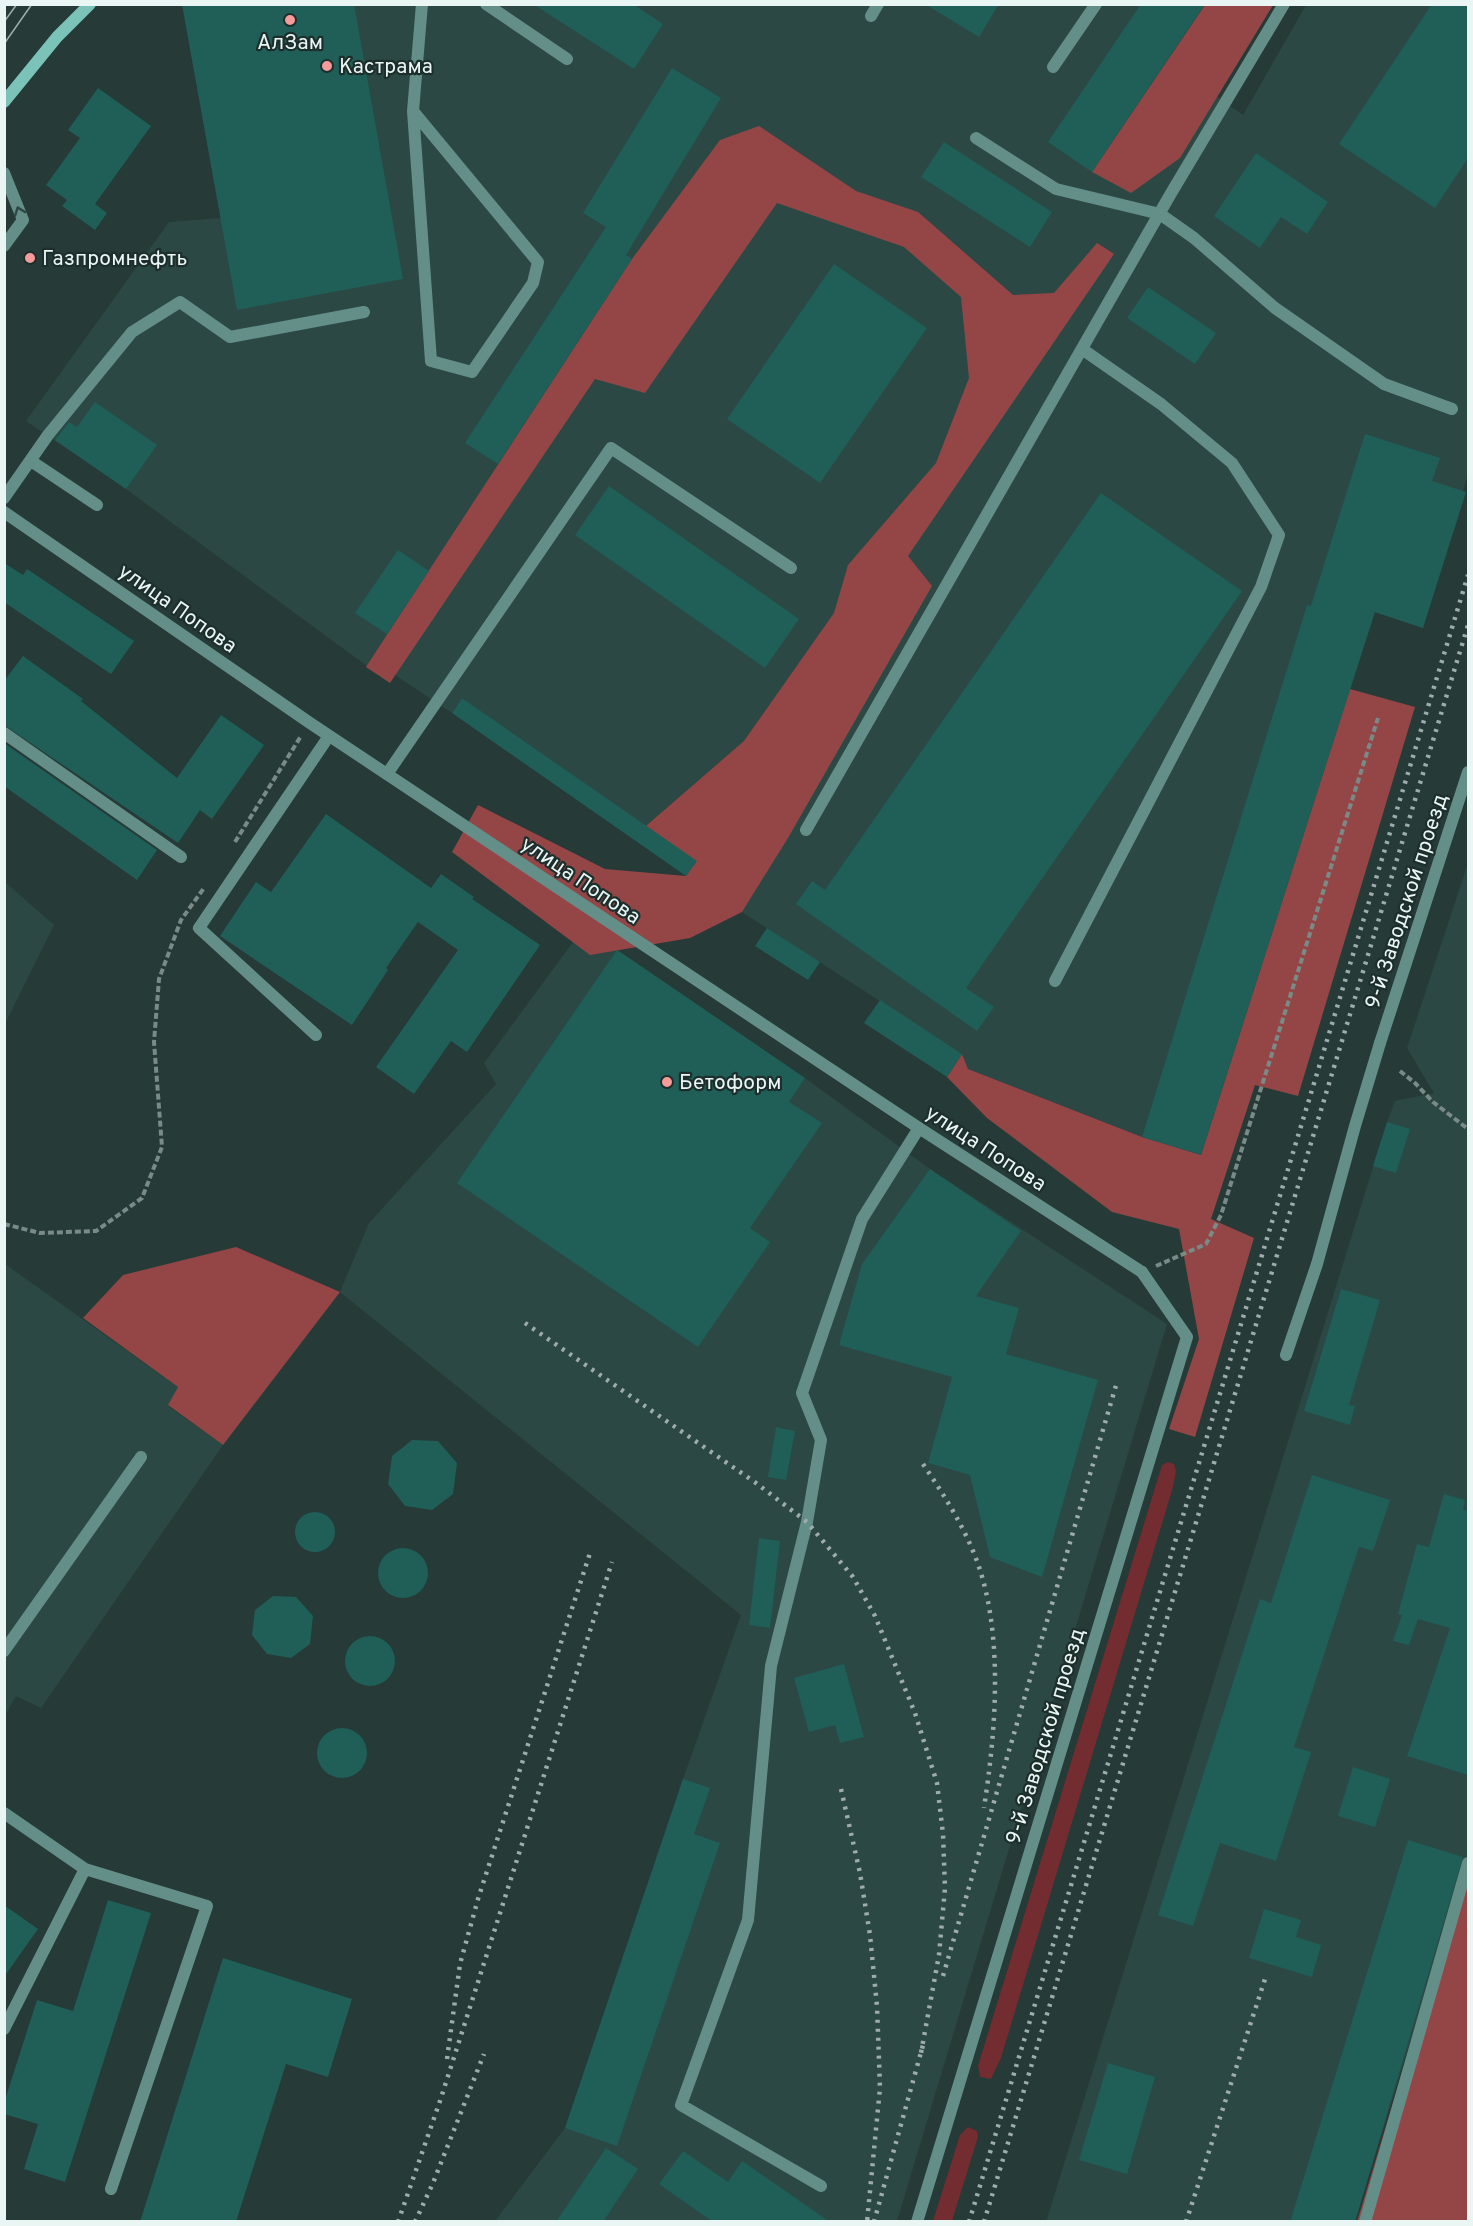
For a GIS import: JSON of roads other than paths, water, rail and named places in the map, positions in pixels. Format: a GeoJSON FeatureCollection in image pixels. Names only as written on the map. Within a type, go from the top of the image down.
{"type":"FeatureCollection","features":[{"type":"Feature","properties":{"kind":"main road"},"geometry":{"type":"LineString","coordinates":[[4,102],[57,37],[90,4]]}},
{"type":"Feature","properties":{"kind":"street"},"geometry":{"type":"LineString","coordinates":[[413,111],[538,262],[533,283],[472,372],[430,361],[413,111],[422,4]]}},
{"type":"Feature","properties":{"kind":"street"},"geometry":{"type":"LineString","coordinates":[[486,4],[567,59]]}},
{"type":"Feature","properties":{"kind":"street"},"geometry":{"type":"LineString","coordinates":[[871,16],[878,4]]}},
{"type":"Feature","properties":{"kind":"street"},"geometry":{"type":"LineString","coordinates":[[1053,67],[1096,4]]}},
{"type":"Feature","properties":{"kind":"street"},"geometry":{"type":"LineString","coordinates":[[806,831],[1160,214],[1284,4]]}},
{"type":"Feature","properties":{"kind":"street"},"geometry":{"type":"LineString","coordinates":[[976,138],[1056,189],[1160,214],[1194,238],[1275,308],[1384,384],[1452,410]]}},
{"type":"Feature","properties":{"kind":"street"},"geometry":{"type":"LineString","coordinates":[[4,173],[23,220],[4,246]]}},
{"type":"Feature","properties":{"kind":"street"},"geometry":{"type":"LineString","coordinates":[[4,498],[48,435],[132,332],[180,302],[230,337],[364,312]]}},
{"type":"Feature","properties":{"kind":"street"},"geometry":{"type":"LineString","coordinates":[[1055,981],[1261,587],[1279,535],[1232,463],[1161,404],[1082,349]]}},
{"type":"Feature","properties":{"kind":"street"},"geometry":{"type":"LineString","coordinates":[[387,774],[611,448],[791,568]]}},
{"type":"Feature","properties":{"kind":"street"},"geometry":{"type":"LineString","coordinates":[[31,460],[98,505]]}},
{"type":"Feature","properties":{"kind":"street","name":"улица Попова"},"geometry":{"type":"LineString","coordinates":[[4,512],[329,736],[919,1128],[1142,1272]]}},
{"type":"Feature","properties":{"kind":"street"},"geometry":{"type":"LineString","coordinates":[[4,734],[181,858]]}},
{"type":"Feature","properties":{"kind":"street"},"geometry":{"type":"LineString","coordinates":[[316,1035],[199,928],[329,736]]}},
{"type":"Feature","properties":{"kind":"street","name":"9-й Заводской проезд"},"geometry":{"type":"LineString","coordinates":[[1286,1355],[1317,1264],[1380,1043],[1468,772]]}},
{"type":"Feature","properties":{"kind":"street"},"geometry":{"type":"LineString","coordinates":[[821,2186],[681,2104],[748,1920],[771,1666],[807,1522],[820,1440],[802,1393],[862,1219],[919,1128]]}},
{"type":"Feature","properties":{"kind":"street","name":"9-й Заводской проезд"},"geometry":{"type":"LineString","coordinates":[[917,2222],[1187,1337],[1142,1272]]}},
{"type":"Feature","properties":{"kind":"street"},"geometry":{"type":"LineString","coordinates":[[4,1651],[141,1457]]}},
{"type":"Feature","properties":{"kind":"street"},"geometry":{"type":"LineString","coordinates":[[4,1814],[85,1869],[207,1906],[111,2189]]}},
{"type":"Feature","properties":{"kind":"street"},"geometry":{"type":"LineString","coordinates":[[1365,2222],[1468,1863]]}},
{"type":"Feature","properties":{"kind":"street"},"geometry":{"type":"LineString","coordinates":[[4,2029],[85,1869]]}},
{"type":"Feature","properties":{"kind":"tram line"},"geometry":{"type":"LineString","coordinates":[[4,22],[17,4]]}},
{"type":"Feature","properties":{"kind":"tram line"},"geometry":{"type":"LineString","coordinates":[[4,44],[32,4]]}},
{"type":"Feature","properties":{"kind":"railway"},"geometry":{"type":"LineString","coordinates":[[969,2222],[1468,575]]}},
{"type":"Feature","properties":{"kind":"railway"},"geometry":{"type":"LineString","coordinates":[[984,2222],[1468,625]]}},
{"type":"Feature","properties":{"kind":"railway"},"geometry":{"type":"LineString","coordinates":[[525,1323],[756,1483],[807,1522],[853,1577],[875,1616],[915,1713],[937,1783],[943,1834],[945,1888],[939,1955],[921,2053]]}},
{"type":"Feature","properties":{"kind":"railway"},"geometry":{"type":"LineString","coordinates":[[943,1976],[1117,1382]]}},
{"type":"Feature","properties":{"kind":"railway"},"geometry":{"type":"LineString","coordinates":[[923,1464],[950,1506],[973,1551],[990,1612],[994,1645],[994,1712],[984,1808]]}},
{"type":"Feature","properties":{"kind":"railway"},"geometry":{"type":"LineString","coordinates":[[447,2059],[460,1964],[478,1899],[590,1553]]}},
{"type":"Feature","properties":{"kind":"railway"},"geometry":{"type":"LineString","coordinates":[[398,2222],[441,2098],[612,1562]]}},
{"type":"Feature","properties":{"kind":"railway"},"geometry":{"type":"LineString","coordinates":[[841,1789],[860,1873],[870,1935],[877,2006],[880,2088],[867,2222]]}},
{"type":"Feature","properties":{"kind":"railway"},"geometry":{"type":"LineString","coordinates":[[1186,2222],[1266,1976]]}},
{"type":"Feature","properties":{"kind":"railway"},"geometry":{"type":"LineString","coordinates":[[874,2222],[923,2045]]}},
{"type":"Feature","properties":{"kind":"railway"},"geometry":{"type":"LineString","coordinates":[[415,2222],[433,2183],[484,2054]]}},
{"type":"Feature","properties":{"kind":"place","name":"АлЗам"},"geometry":{"type":"Point","coordinates":[290,20]}},
{"type":"Feature","properties":{"kind":"place","name":"Кастрама"},"geometry":{"type":"Point","coordinates":[327,66]}},
{"type":"Feature","properties":{"kind":"place","name":"Газпромнефть"},"geometry":{"type":"Point","coordinates":[30,258]}},
{"type":"Feature","properties":{"kind":"place","name":"Бетоформ"},"geometry":{"type":"Point","coordinates":[667,1082]}}]}
